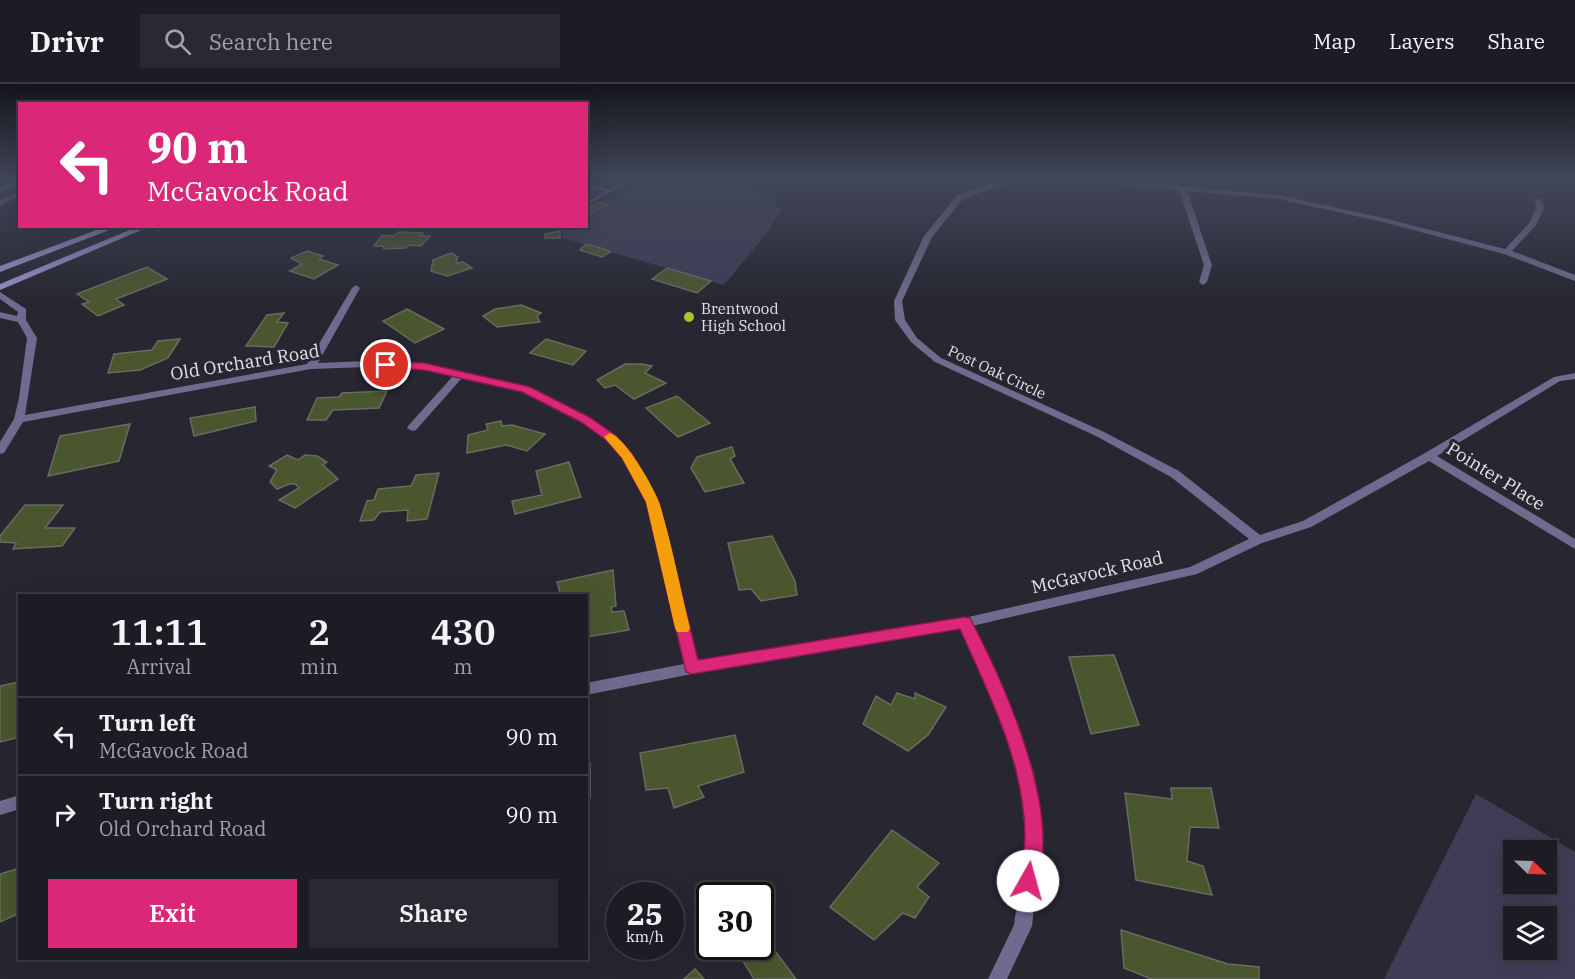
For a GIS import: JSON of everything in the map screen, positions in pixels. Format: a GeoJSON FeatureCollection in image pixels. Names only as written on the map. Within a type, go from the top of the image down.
{"type":"FeatureCollection","features":[{"type":"Feature","properties":{"kind":"main road"},"geometry":{"type":"LineString","coordinates":[[0,269],[111,228]]}},
{"type":"Feature","properties":{"kind":"main road"},"geometry":{"type":"LineString","coordinates":[[0,287],[142,228]]}},
{"type":"Feature","properties":{"kind":"street","name":"Post Oak Circle"},"geometry":{"type":"LineString","coordinates":[[941,220],[928,236],[898,301],[900,320],[914,340],[938,360],[1141,455],[1175,474],[1258,540]]}},
{"type":"Feature","properties":{"kind":"street"},"geometry":{"type":"LineString","coordinates":[[1193,220],[1208,264],[1203,282]]}},
{"type":"Feature","properties":{"kind":"street","name":"Post Oak Circle"},"geometry":{"type":"LineString","coordinates":[[1382,220],[1507,252],[1575,278]]}},
{"type":"Feature","properties":{"kind":"street"},"geometry":{"type":"LineString","coordinates":[[1507,252],[1535,220]]}},
{"type":"Feature","properties":{"kind":"street"},"geometry":{"type":"LineString","coordinates":[[311,366],[356,288]]}},
{"type":"Feature","properties":{"kind":"street"},"geometry":{"type":"LineString","coordinates":[[0,295],[22,311],[21,320],[32,338],[19,419],[0,451]]}},
{"type":"Feature","properties":{"kind":"street"},"geometry":{"type":"LineString","coordinates":[[0,315],[21,320]]}},
{"type":"Feature","properties":{"kind":"street","name":"Old Orchard Road"},"geometry":{"type":"LineString","coordinates":[[19,419],[311,366],[367,364],[424,366],[526,390],[585,419],[611,437],[627,456],[653,502],[692,668]]}},
{"type":"Feature","properties":{"kind":"street"},"geometry":{"type":"LineString","coordinates":[[412,428],[460,374]]}},
{"type":"Feature","properties":{"kind":"street","name":"McGavock Road"},"geometry":{"type":"LineString","coordinates":[[588,688],[964,623],[1193,571],[1258,540],[1306,524],[1429,456],[1557,379],[1575,376]]}},
{"type":"Feature","properties":{"kind":"street","name":"Pointer Place"},"geometry":{"type":"LineString","coordinates":[[1429,456],[1575,545]]}},
{"type":"Feature","properties":{"kind":"street"},"geometry":{"type":"LineString","coordinates":[[964,623],[1005,711],[1026,773],[1034,836],[1023,926],[998,979]]}},
{"type":"Feature","properties":{"kind":"street"},"geometry":{"type":"LineString","coordinates":[[0,808],[18,803]]}},
{"type":"Feature","properties":{"kind":"shaded area"},"geometry":{"type":"Polygon","coordinates":[[[588,220],[775,220],[724,285],[563,238],[562,230],[588,228],[588,220]]]}},
{"type":"Feature","properties":{"kind":"shaded area"},"geometry":{"type":"Polygon","coordinates":[[[1476,794],[1555,840],[1503,840],[1503,894],[1557,894],[1557,841],[1575,852],[1575,979],[1384,979],[1476,794]]]}},
{"type":"Feature","properties":{"kind":"building"},"geometry":{"type":"Polygon","coordinates":[[[560,231],[560,238],[545,238],[545,234],[560,231]]]}},
{"type":"Feature","properties":{"kind":"building"},"geometry":{"type":"Polygon","coordinates":[[[399,232],[423,233],[420,236],[430,236],[421,246],[410,245],[405,248],[384,249],[383,246],[374,246],[382,235],[393,236],[399,232]]]}},
{"type":"Feature","properties":{"kind":"building"},"geometry":{"type":"Polygon","coordinates":[[[586,244],[610,252],[602,257],[580,250],[586,244]]]}},
{"type":"Feature","properties":{"kind":"building"},"geometry":{"type":"Polygon","coordinates":[[[307,251],[323,256],[319,259],[338,265],[314,279],[290,271],[302,264],[291,258],[307,251]]]}},
{"type":"Feature","properties":{"kind":"building"},"geometry":{"type":"Polygon","coordinates":[[[451,253],[458,257],[456,263],[463,262],[472,268],[447,276],[431,271],[433,260],[451,253]]]}},
{"type":"Feature","properties":{"kind":"building"},"geometry":{"type":"Polygon","coordinates":[[[147,267],[167,279],[116,299],[124,305],[98,316],[82,304],[89,302],[77,294],[147,267]]]}},
{"type":"Feature","properties":{"kind":"building"},"geometry":{"type":"Polygon","coordinates":[[[667,268],[711,281],[697,293],[652,279],[667,268]]]}},
{"type":"Feature","properties":{"kind":"building"},"geometry":{"type":"Polygon","coordinates":[[[521,305],[541,313],[537,316],[540,322],[497,327],[483,316],[495,309],[521,305]]]}},
{"type":"Feature","properties":{"kind":"building"},"geometry":{"type":"Polygon","coordinates":[[[407,309],[444,329],[415,343],[383,321],[407,309]]]}},
{"type":"Feature","properties":{"kind":"building"},"geometry":{"type":"Polygon","coordinates":[[[284,313],[277,322],[288,323],[274,347],[246,346],[267,315],[284,313]]]}},
{"type":"Feature","properties":{"kind":"building"},"geometry":{"type":"Polygon","coordinates":[[[180,339],[168,358],[140,370],[108,373],[114,354],[152,350],[158,341],[180,339]]]}},
{"type":"Feature","properties":{"kind":"building"},"geometry":{"type":"Polygon","coordinates":[[[546,339],[586,351],[573,365],[530,353],[546,339]]]}},
{"type":"Feature","properties":{"kind":"building"},"geometry":{"type":"Polygon","coordinates":[[[625,364],[652,366],[645,373],[666,383],[634,399],[615,385],[605,388],[597,380],[625,364]]]}},
{"type":"Feature","properties":{"kind":"building"},"geometry":{"type":"Polygon","coordinates":[[[387,391],[379,408],[333,410],[326,420],[307,420],[317,398],[339,397],[342,393],[387,391]]]}},
{"type":"Feature","properties":{"kind":"building"},"geometry":{"type":"Polygon","coordinates":[[[677,396],[710,423],[678,437],[646,408],[677,396]]]}},
{"type":"Feature","properties":{"kind":"building"},"geometry":{"type":"Polygon","coordinates":[[[255,407],[256,421],[194,436],[190,418],[255,407]]]}},
{"type":"Feature","properties":{"kind":"building"},"geometry":{"type":"Polygon","coordinates":[[[501,421],[502,426],[512,425],[545,434],[527,451],[506,445],[467,453],[468,435],[488,430],[486,424],[501,421]]]}},
{"type":"Feature","properties":{"kind":"building"},"geometry":{"type":"Polygon","coordinates":[[[130,424],[119,461],[48,476],[60,436],[130,424]]]}},
{"type":"Feature","properties":{"kind":"building"},"geometry":{"type":"Polygon","coordinates":[[[732,447],[735,456],[730,459],[744,483],[705,492],[691,468],[697,457],[732,447]]]}},
{"type":"Feature","properties":{"kind":"building"},"geometry":{"type":"Polygon","coordinates":[[[287,455],[298,460],[305,455],[317,456],[327,462],[323,465],[338,479],[295,508],[279,500],[299,488],[295,484],[289,484],[277,489],[270,482],[277,470],[269,466],[287,455]]]}},
{"type":"Feature","properties":{"kind":"building"},"geometry":{"type":"Polygon","coordinates":[[[569,462],[581,497],[515,514],[512,501],[542,495],[536,471],[569,462]]]}},
{"type":"Feature","properties":{"kind":"building"},"geometry":{"type":"Polygon","coordinates":[[[439,473],[427,519],[407,521],[408,510],[380,512],[374,520],[360,521],[367,501],[374,500],[378,489],[411,486],[416,475],[439,473]]]}},
{"type":"Feature","properties":{"kind":"building"},"geometry":{"type":"Polygon","coordinates":[[[25,505],[63,505],[45,528],[75,528],[62,546],[13,549],[16,543],[0,542],[0,536],[25,505]]]}},
{"type":"Feature","properties":{"kind":"building"},"geometry":{"type":"Polygon","coordinates":[[[772,536],[795,581],[797,595],[761,601],[751,589],[739,590],[728,543],[772,536]]]}},
{"type":"Feature","properties":{"kind":"building"},"geometry":{"type":"Polygon","coordinates":[[[613,570],[616,606],[611,607],[612,612],[624,611],[629,630],[588,637],[588,594],[560,594],[557,582],[613,570]]]}},
{"type":"Feature","properties":{"kind":"building"},"geometry":{"type":"Polygon","coordinates":[[[1114,655],[1139,725],[1091,734],[1069,657],[1114,655]]]}},
{"type":"Feature","properties":{"kind":"building"},"geometry":{"type":"Polygon","coordinates":[[[18,682],[18,738],[0,742],[0,686],[18,682]]]}},
{"type":"Feature","properties":{"kind":"building"},"geometry":{"type":"Polygon","coordinates":[[[897,693],[915,699],[915,693],[946,707],[928,735],[908,751],[863,724],[876,696],[891,705],[897,693]]]}},
{"type":"Feature","properties":{"kind":"building"},"geometry":{"type":"Polygon","coordinates":[[[735,735],[744,772],[698,786],[704,797],[674,808],[668,788],[646,790],[640,753],[735,735]]]}},
{"type":"Feature","properties":{"kind":"building"},"geometry":{"type":"Polygon","coordinates":[[[590,763],[590,798],[588,799],[588,764],[590,763]]]}},
{"type":"Feature","properties":{"kind":"building"},"geometry":{"type":"Polygon","coordinates":[[[1171,788],[1211,788],[1219,828],[1190,827],[1187,861],[1203,866],[1212,895],[1136,880],[1125,793],[1172,799],[1171,788]]]}},
{"type":"Feature","properties":{"kind":"building"},"geometry":{"type":"Polygon","coordinates":[[[892,830],[939,863],[917,887],[929,897],[915,918],[903,913],[874,940],[830,907],[892,830]]]}},
{"type":"Feature","properties":{"kind":"building"},"geometry":{"type":"Polygon","coordinates":[[[18,869],[18,917],[15,915],[0,922],[0,874],[18,869]]]}},
{"type":"Feature","properties":{"kind":"building"},"geometry":{"type":"Polygon","coordinates":[[[1121,930],[1228,964],[1259,967],[1259,979],[1151,979],[1124,968],[1121,930]]]}},
{"type":"Feature","properties":{"kind":"building"},"geometry":{"type":"Polygon","coordinates":[[[774,950],[796,979],[754,979],[742,960],[774,960],[774,950]]]}},
{"type":"Feature","properties":{"kind":"building"},"geometry":{"type":"Polygon","coordinates":[[[695,969],[704,979],[684,979],[695,969]]]}},
{"type":"Feature","properties":{"kind":"slow traffic"},"geometry":{"type":"LineString","coordinates":[[610,437],[627,456],[653,502],[682,628]]}},
{"type":"Feature","properties":{"kind":"place","name":"Brentwood High School"},"geometry":{"type":"Point","coordinates":[689,317]}},
{"type":"Feature","properties":{"kind":"route"},"geometry":{"type":"LineString","coordinates":[[386,365],[424,366],[526,390],[585,419],[611,437],[627,456],[653,502],[692,668],[964,623],[1005,711],[1026,773],[1034,836],[1028,881]]}}]}
